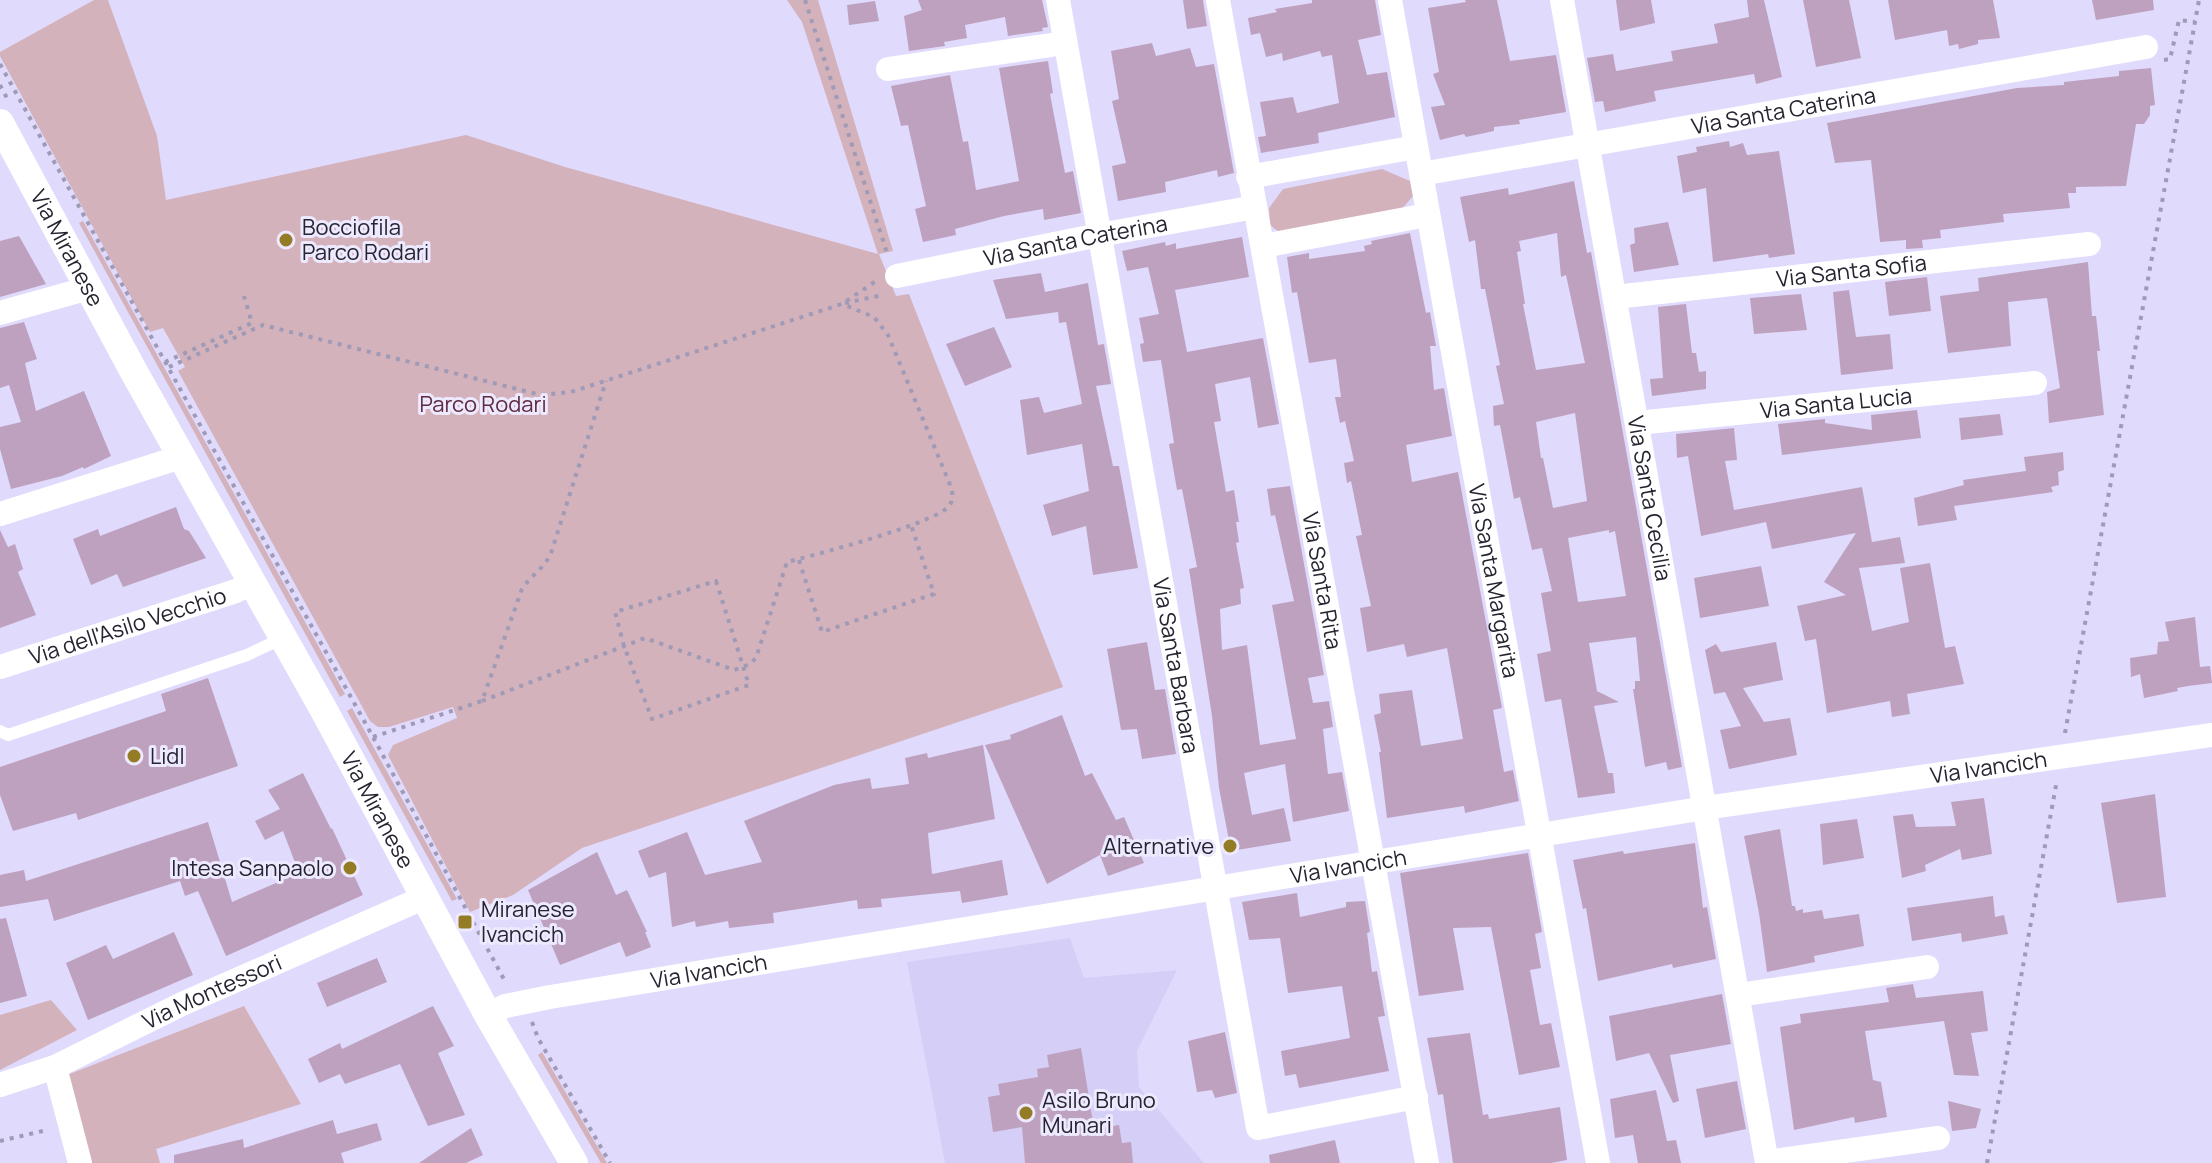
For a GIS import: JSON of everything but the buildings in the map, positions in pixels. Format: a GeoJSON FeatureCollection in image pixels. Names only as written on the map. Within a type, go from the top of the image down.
{"type":"FeatureCollection","features":[{"type":"Feature","properties":{"kind":"street","name":"Via Santa Barbara"},"geometry":{"type":"LineString","coordinates":[[1058,0],[1258,1128],[1416,1097]]}},
{"type":"Feature","properties":{"kind":"street","name":"Via Santa Rita"},"geometry":{"type":"LineString","coordinates":[[1218,0],[1427,1163]]}},
{"type":"Feature","properties":{"kind":"street","name":"Via Santa Margarita"},"geometry":{"type":"LineString","coordinates":[[1390,0],[1598,1163]]}},
{"type":"Feature","properties":{"kind":"street","name":"Via Santa Cecilia"},"geometry":{"type":"LineString","coordinates":[[1562,0],[1767,1163],[1938,1138]]}},
{"type":"Feature","properties":{"kind":"street"},"geometry":{"type":"LineString","coordinates":[[888,69],[1065,43]]}},
{"type":"Feature","properties":{"kind":"street","name":"Via Santa Caterina"},"geometry":{"type":"LineString","coordinates":[[1421,174],[2146,47]]}},
{"type":"Feature","properties":{"kind":"street","name":"Via Miranese"},"geometry":{"type":"LineString","coordinates":[[1,128],[253,582],[423,898],[574,1163]]}},
{"type":"Feature","properties":{"kind":"street"},"geometry":{"type":"LineString","coordinates":[[1248,177],[1416,147]]}},
{"type":"Feature","properties":{"kind":"street","name":"Via Santa Caterina"},"geometry":{"type":"LineString","coordinates":[[893,276],[1255,207]]}},
{"type":"Feature","properties":{"kind":"street"},"geometry":{"type":"LineString","coordinates":[[1263,246],[1427,215]]}},
{"type":"Feature","properties":{"kind":"street","name":"Via Santa Sofia"},"geometry":{"type":"LineString","coordinates":[[1615,297],[2089,244]]}},
{"type":"Feature","properties":{"kind":"street"},"geometry":{"type":"LineString","coordinates":[[0,313],[89,288]]}},
{"type":"Feature","properties":{"kind":"street","name":"Via Santa Lucia"},"geometry":{"type":"LineString","coordinates":[[1637,423],[2035,383]]}},
{"type":"Feature","properties":{"kind":"street"},"geometry":{"type":"LineString","coordinates":[[0,514],[181,457]]}},
{"type":"Feature","properties":{"kind":"street","name":"Via dell'Asilo Vecchio"},"geometry":{"type":"LineString","coordinates":[[0,667],[236,591],[253,582]]}},
{"type":"Feature","properties":{"kind":"street","name":"Via Ivancich"},"geometry":{"type":"LineString","coordinates":[[488,1015],[505,1006],[550,997],[1374,860],[1705,808],[2212,735]]}},
{"type":"Feature","properties":{"kind":"street","name":"Via Montessori"},"geometry":{"type":"LineString","coordinates":[[0,1085],[55,1067],[182,1004],[423,898]]}},
{"type":"Feature","properties":{"kind":"street"},"geometry":{"type":"LineString","coordinates":[[1738,995],[1927,967]]}},
{"type":"Feature","properties":{"kind":"street"},"geometry":{"type":"LineString","coordinates":[[55,1067],[80,1163]]}},
{"type":"Feature","properties":{"kind":"lane"},"geometry":{"type":"LineString","coordinates":[[0,731],[8,735],[247,655],[283,638]]}},
{"type":"Feature","properties":{"kind":"path"},"geometry":{"type":"LineString","coordinates":[[805,0],[893,276]]}},
{"type":"Feature","properties":{"kind":"path"},"geometry":{"type":"LineString","coordinates":[[2064,739],[2199,0]]}},
{"type":"Feature","properties":{"kind":"path"},"geometry":{"type":"LineString","coordinates":[[0,64],[373,737],[500,975],[512,988]]}},
{"type":"Feature","properties":{"kind":"path"},"geometry":{"type":"LineString","coordinates":[[169,367],[263,325],[541,395],[571,392],[842,304],[893,276]]}},
{"type":"Feature","properties":{"kind":"path"},"geometry":{"type":"LineString","coordinates":[[842,304],[893,276]]}},
{"type":"Feature","properties":{"kind":"path"},"geometry":{"type":"LineString","coordinates":[[165,362],[252,323],[244,296]]}},
{"type":"Feature","properties":{"kind":"path"},"geometry":{"type":"LineString","coordinates":[[373,737],[482,701],[645,638],[733,670],[743,667],[756,658],[787,562],[911,525],[937,516],[948,508],[952,499],[951,487],[888,335],[874,317],[842,304]]}},
{"type":"Feature","properties":{"kind":"path"},"geometry":{"type":"LineString","coordinates":[[482,701],[522,589],[527,580],[544,567],[551,553],[606,380]]}},
{"type":"Feature","properties":{"kind":"path"},"geometry":{"type":"LineString","coordinates":[[799,559],[822,632],[934,594],[911,525]]}},
{"type":"Feature","properties":{"kind":"path"},"geometry":{"type":"LineString","coordinates":[[716,581],[743,667],[749,685],[652,719],[624,646],[615,612],[716,581]]}},
{"type":"Feature","properties":{"kind":"path"},"geometry":{"type":"LineString","coordinates":[[1987,1163],[2058,770]]}},
{"type":"Feature","properties":{"kind":"path"},"geometry":{"type":"LineString","coordinates":[[539,1018],[533,1021],[533,1029],[610,1163]]}},
{"type":"Feature","properties":{"kind":"path"},"geometry":{"type":"LineString","coordinates":[[0,1141],[49,1129]]}},
{"type":"Feature","properties":{"kind":"shaded area"},"geometry":{"type":"Polygon","coordinates":[[[1070,938],[1084,978],[1177,970],[1137,1051],[1139,1087],[1204,1163],[945,1163],[907,962],[1070,938]]]}},
{"type":"Feature","properties":{"kind":"green space","name":"Parco Rodari"},"geometry":{"type":"Polygon","coordinates":[[[94,0],[108,0],[157,136],[166,200],[466,135],[565,167],[878,254],[802,22],[787,0],[818,0],[893,251],[879,254],[896,296],[909,294],[1063,687],[582,848],[513,895],[470,912],[388,755],[393,745],[457,718],[453,707],[389,727],[378,727],[370,721],[178,371],[185,367],[163,328],[150,332],[0,56],[0,52],[94,0]]]}},
{"type":"Feature","properties":{"kind":"green space"},"geometry":{"type":"Polygon","coordinates":[[[1382,169],[1410,181],[1413,196],[1401,210],[1279,232],[1270,225],[1269,208],[1283,189],[1382,169]]]}},
{"type":"Feature","properties":{"kind":"green space"},"geometry":{"type":"Polygon","coordinates":[[[83,221],[345,694],[340,697],[79,223],[83,221]]]}},
{"type":"Feature","properties":{"kind":"green space"},"geometry":{"type":"Polygon","coordinates":[[[352,708],[457,899],[452,901],[347,711],[352,708]]]}},
{"type":"Feature","properties":{"kind":"green space"},"geometry":{"type":"Polygon","coordinates":[[[51,1000],[77,1030],[0,1070],[0,1015],[51,1000]]]}},
{"type":"Feature","properties":{"kind":"green space"},"geometry":{"type":"Polygon","coordinates":[[[244,1006],[301,1104],[156,1149],[160,1163],[91,1163],[67,1075],[244,1006]]]}},
{"type":"Feature","properties":{"kind":"green space"},"geometry":{"type":"Polygon","coordinates":[[[542,1052],[607,1163],[601,1163],[538,1055],[542,1052]]]}},
{"type":"Feature","properties":{"kind":"place","name":"Bocciofila Parco Rodari"},"geometry":{"type":"Point","coordinates":[286,240]}},
{"type":"Feature","properties":{"kind":"place","name":"Lidl"},"geometry":{"type":"Point","coordinates":[134,756]}},
{"type":"Feature","properties":{"kind":"place","name":"Alternative"},"geometry":{"type":"Point","coordinates":[1230,846]}},
{"type":"Feature","properties":{"kind":"place","name":"Intesa Sanpaolo"},"geometry":{"type":"Point","coordinates":[350,868]}},
{"type":"Feature","properties":{"kind":"place","name":"Miranese Ivancich"},"geometry":{"type":"Point","coordinates":[465,922]}},
{"type":"Feature","properties":{"kind":"place","name":"Asilo Bruno Munari"},"geometry":{"type":"Point","coordinates":[1026,1113]}}]}
